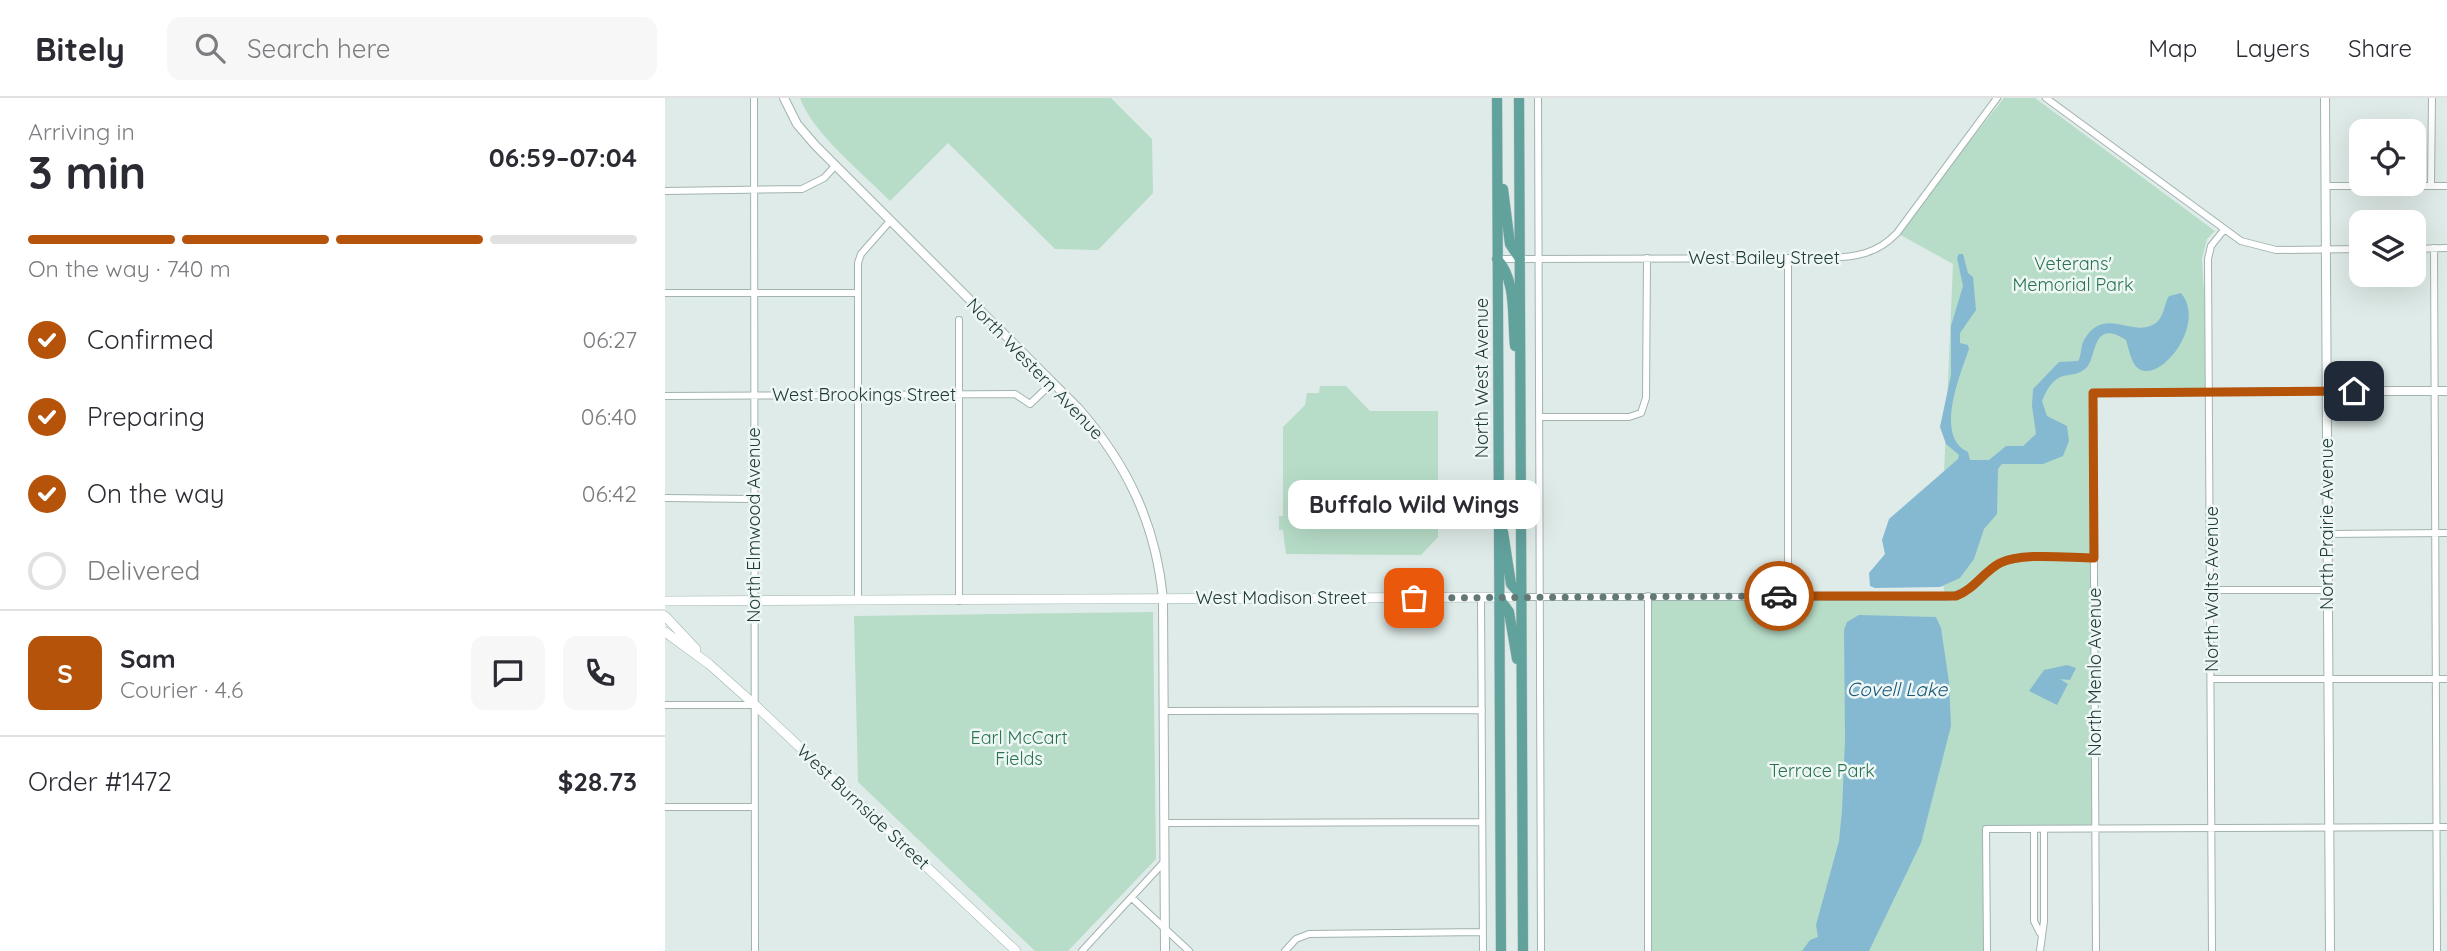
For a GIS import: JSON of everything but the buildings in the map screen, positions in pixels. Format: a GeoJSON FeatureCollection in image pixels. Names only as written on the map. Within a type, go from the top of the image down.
{"type":"FeatureCollection","features":[{"type":"Feature","properties":{"kind":"main road","name":"North West Avenue"},"geometry":{"type":"LineString","coordinates":[[1497,98],[1501,951]]}},
{"type":"Feature","properties":{"kind":"main road"},"geometry":{"type":"LineString","coordinates":[[1519,98],[1523,951]]}},
{"type":"Feature","properties":{"kind":"main road"},"geometry":{"type":"LineString","coordinates":[[1498,175],[1510,244],[1520,259]]}},
{"type":"Feature","properties":{"kind":"main road"},"geometry":{"type":"LineString","coordinates":[[1497,259],[1506,269],[1510,281],[1520,378]]}},
{"type":"Feature","properties":{"kind":"main road"},"geometry":{"type":"LineString","coordinates":[[1498,519],[1511,584],[1522,597]]}},
{"type":"Feature","properties":{"kind":"main road"},"geometry":{"type":"LineString","coordinates":[[1499,597],[1509,612],[1522,672]]}},
{"type":"Feature","properties":{"kind":"main road","name":"West Madison Street"},"geometry":{"type":"LineString","coordinates":[[665,601],[1522,597]]}},
{"type":"Feature","properties":{"kind":"main road","name":"West Burnside Street"},"geometry":{"type":"LineString","coordinates":[[665,616],[709,664]]}},
{"type":"Feature","properties":{"kind":"main road","name":"West Burnside Street"},"geometry":{"type":"LineString","coordinates":[[665,632],[709,664],[755,705],[1016,951]]}},
{"type":"Feature","properties":{"kind":"street","name":"North Elmwood Avenue"},"geometry":{"type":"LineString","coordinates":[[754,98],[755,951]]}},
{"type":"Feature","properties":{"kind":"street","name":"North Western Avenue"},"geometry":{"type":"LineString","coordinates":[[784,98],[804,133],[1094,427],[1128,475],[1148,522],[1163,599],[1165,951]]}},
{"type":"Feature","properties":{"kind":"street"},"geometry":{"type":"LineString","coordinates":[[1538,98],[1541,951]]}},
{"type":"Feature","properties":{"kind":"street","name":"West Bailey Street"},"geometry":{"type":"LineString","coordinates":[[1497,259],[1852,257],[1875,251],[1888,243],[1997,98]]}},
{"type":"Feature","properties":{"kind":"street"},"geometry":{"type":"LineString","coordinates":[[2046,98],[2223,231],[2262,248],[2349,249]]}},
{"type":"Feature","properties":{"kind":"street","name":"North Prairie Avenue"},"geometry":{"type":"LineString","coordinates":[[2325,98],[2330,951]]}},
{"type":"Feature","properties":{"kind":"street"},"geometry":{"type":"LineString","coordinates":[[2431,186],[2432,98]]}},
{"type":"Feature","properties":{"kind":"street"},"geometry":{"type":"LineString","coordinates":[[665,191],[806,188],[835,166]]}},
{"type":"Feature","properties":{"kind":"street"},"geometry":{"type":"LineString","coordinates":[[2326,186],[2447,186]]}},
{"type":"Feature","properties":{"kind":"street"},"geometry":{"type":"LineString","coordinates":[[858,601],[857,293],[861,254],[890,221]]}},
{"type":"Feature","properties":{"kind":"street","name":"North Walts Avenue"},"geometry":{"type":"LineString","coordinates":[[2212,951],[2208,259],[2211,246],[2223,231]]}},
{"type":"Feature","properties":{"kind":"street"},"geometry":{"type":"LineString","coordinates":[[2426,248],[2447,248]]}},
{"type":"Feature","properties":{"kind":"street"},"geometry":{"type":"LineString","coordinates":[[2434,248],[2437,951]]}},
{"type":"Feature","properties":{"kind":"street"},"geometry":{"type":"LineString","coordinates":[[1539,417],[1629,417],[1641,413],[1644,409],[1647,258]]}},
{"type":"Feature","properties":{"kind":"street"},"geometry":{"type":"LineString","coordinates":[[1788,258],[1788,596]]}},
{"type":"Feature","properties":{"kind":"street"},"geometry":{"type":"LineString","coordinates":[[665,293],[857,293]]}},
{"type":"Feature","properties":{"kind":"street"},"geometry":{"type":"LineString","coordinates":[[959,320],[959,601]]}},
{"type":"Feature","properties":{"kind":"street","name":"West Brookings Street"},"geometry":{"type":"LineString","coordinates":[[665,396],[1014,394],[1030,404],[1052,383]]}},
{"type":"Feature","properties":{"kind":"street"},"geometry":{"type":"LineString","coordinates":[[2210,392],[2447,391]]}},
{"type":"Feature","properties":{"kind":"street","name":"North Menlo Avenue"},"geometry":{"type":"LineString","coordinates":[[2096,951],[2093,393],[2210,392]]}},
{"type":"Feature","properties":{"kind":"street"},"geometry":{"type":"LineString","coordinates":[[665,498],[754,499]]}},
{"type":"Feature","properties":{"kind":"street"},"geometry":{"type":"LineString","coordinates":[[2327,534],[2447,533]]}},
{"type":"Feature","properties":{"kind":"street","name":"West Madison Street"},"geometry":{"type":"LineString","coordinates":[[1522,597],[1956,596],[1973,587],[1995,567],[2010,560],[2094,558]]}},
{"type":"Feature","properties":{"kind":"street"},"geometry":{"type":"LineString","coordinates":[[2212,590],[2327,590]]}},
{"type":"Feature","properties":{"kind":"street"},"geometry":{"type":"LineString","coordinates":[[1648,596],[1648,951]]}},
{"type":"Feature","properties":{"kind":"street"},"geometry":{"type":"LineString","coordinates":[[1481,598],[1483,951]]}},
{"type":"Feature","properties":{"kind":"street"},"geometry":{"type":"LineString","coordinates":[[2212,679],[2447,679]]}},
{"type":"Feature","properties":{"kind":"street"},"geometry":{"type":"LineString","coordinates":[[665,705],[755,705]]}},
{"type":"Feature","properties":{"kind":"street"},"geometry":{"type":"LineString","coordinates":[[1165,711],[1482,710]]}},
{"type":"Feature","properties":{"kind":"street"},"geometry":{"type":"LineString","coordinates":[[665,807],[754,807]]}},
{"type":"Feature","properties":{"kind":"street"},"geometry":{"type":"LineString","coordinates":[[1164,823],[1482,822]]}},
{"type":"Feature","properties":{"kind":"street"},"geometry":{"type":"LineString","coordinates":[[1987,951],[1986,829],[2447,827]]}},
{"type":"Feature","properties":{"kind":"street"},"geometry":{"type":"LineString","coordinates":[[2040,951],[2040,933],[2044,921],[2044,828]]}},
{"type":"Feature","properties":{"kind":"street"},"geometry":{"type":"LineString","coordinates":[[2034,829],[2034,921],[2040,933]]}},
{"type":"Feature","properties":{"kind":"street"},"geometry":{"type":"LineString","coordinates":[[1082,951],[1164,862]]}},
{"type":"Feature","properties":{"kind":"street"},"geometry":{"type":"LineString","coordinates":[[1132,898],[1189,951]]}},
{"type":"Feature","properties":{"kind":"street"},"geometry":{"type":"LineString","coordinates":[[1285,951],[1301,936],[1317,933],[1483,932]]}},
{"type":"Feature","properties":{"kind":"green space"},"geometry":{"type":"Polygon","coordinates":[[[800,98],[1111,98],[1152,139],[1153,193],[1098,250],[1055,249],[948,143],[890,201],[827,139],[806,112],[800,98]]]}},
{"type":"Feature","properties":{"kind":"green space","name":"Terrace Park"},"geometry":{"type":"Polygon","coordinates":[[[2004,98],[2035,98],[2215,231],[2207,239],[2202,259],[2210,392],[2094,393],[2095,828],[1986,829],[1987,951],[1648,951],[1648,596],[1945,596],[1940,566],[1953,264],[1897,233],[2004,98]]]}},
{"type":"Feature","properties":{"kind":"green space"},"geometry":{"type":"Polygon","coordinates":[[[1320,386],[1346,386],[1370,411],[1438,411],[1438,537],[1421,555],[1286,554],[1283,530],[1279,530],[1279,516],[1283,516],[1283,427],[1305,405],[1307,393],[1319,393],[1320,386]]]}},
{"type":"Feature","properties":{"kind":"green space","name":"Earl McCart Fields"},"geometry":{"type":"Polygon","coordinates":[[[1153,612],[1156,859],[1068,951],[1035,951],[858,782],[854,616],[1153,612]]]}},
{"type":"Feature","properties":{"kind":"water"},"geometry":{"type":"Polygon","coordinates":[[[1959,254],[1963,254],[1968,273],[1973,277],[1976,310],[1960,333],[1960,343],[1968,345],[1969,349],[1956,389],[1951,420],[1958,444],[1968,452],[1970,460],[1989,460],[2006,446],[2023,446],[2036,434],[2032,406],[2033,389],[2059,362],[2078,361],[2084,340],[2092,329],[2111,323],[2140,328],[2149,326],[2160,318],[2169,296],[2181,293],[2188,306],[2189,320],[2178,348],[2159,367],[2148,371],[2139,369],[2134,364],[2126,340],[2107,333],[2097,341],[2087,367],[2053,382],[2042,401],[2047,416],[2067,426],[2069,441],[2063,456],[2043,464],[2002,464],[1998,469],[1997,514],[1984,529],[1974,559],[1960,578],[1940,587],[1875,588],[1870,586],[1869,573],[1885,554],[1882,540],[1889,519],[1958,459],[1959,455],[1946,444],[1940,427],[1951,375],[1951,326],[1963,286],[1957,258],[1959,254]]]}},
{"type":"Feature","properties":{"kind":"water","name":"Covell Lake"},"geometry":{"type":"Polygon","coordinates":[[[1859,615],[1936,617],[1941,628],[1949,682],[1951,726],[1921,843],[1869,951],[1802,951],[1810,940],[1818,937],[1816,925],[1839,841],[1845,739],[1844,630],[1847,622],[1859,615]]]}},
{"type":"Feature","properties":{"kind":"water"},"geometry":{"type":"Polygon","coordinates":[[[2067,665],[2076,668],[2070,680],[2060,679],[2068,684],[2057,705],[2029,691],[2044,670],[2067,665]]]}},
{"type":"Feature","properties":{"kind":"way so far"},"geometry":{"type":"LineString","coordinates":[[1414,598],[1779,596]]}},
{"type":"Feature","properties":{"kind":"place","name":"Buffalo Wild Wings"},"geometry":{"type":"Point","coordinates":[1414,598]}},
{"type":"Feature","properties":{"kind":"route"},"geometry":{"type":"LineString","coordinates":[[1779,596],[1956,596],[1966,593],[2002,562],[2025,558],[2094,558],[2093,393],[2354,391]]}},
{"type":"Feature","properties":{"kind":"park label","name":"Veterans' Memorial Park"},"geometry":{"type":"Point","coordinates":[2073,274]}}]}
